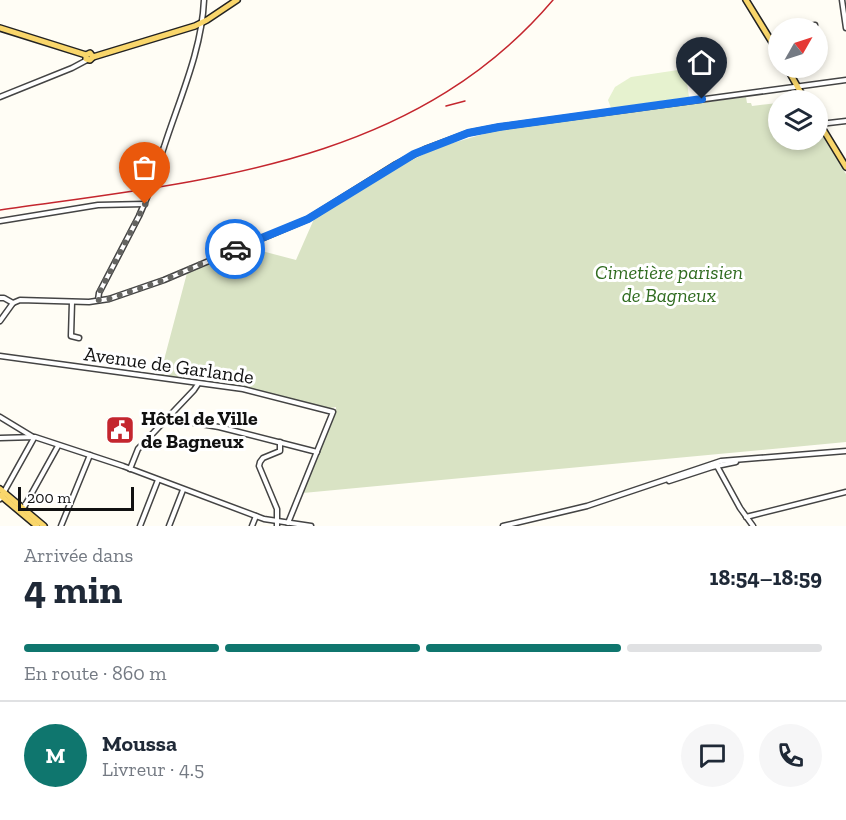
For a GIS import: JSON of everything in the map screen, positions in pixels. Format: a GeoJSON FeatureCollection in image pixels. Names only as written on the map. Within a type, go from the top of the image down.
{"type":"FeatureCollection","features":[{"type":"Feature","properties":{"kind":"main road"},"geometry":{"type":"LineString","coordinates":[[0,28],[89,57],[202,23],[237,0]]}},
{"type":"Feature","properties":{"kind":"main road"},"geometry":{"type":"LineString","coordinates":[[746,0],[768,36]]}},
{"type":"Feature","properties":{"kind":"main road"},"geometry":{"type":"LineString","coordinates":[[792,78],[797,88]]}},
{"type":"Feature","properties":{"kind":"main road"},"geometry":{"type":"LineString","coordinates":[[828,137],[844,160],[846,167]]}},
{"type":"Feature","properties":{"kind":"main road"},"geometry":{"type":"LineString","coordinates":[[1,495],[44,526]]}},
{"type":"Feature","properties":{"kind":"main road"},"geometry":{"type":"LineString","coordinates":[[1,495],[37,526]]}},
{"type":"Feature","properties":{"kind":"street"},"geometry":{"type":"LineString","coordinates":[[98,300],[99,293],[145,204],[197,44],[204,0]]}},
{"type":"Feature","properties":{"kind":"street"},"geometry":{"type":"LineString","coordinates":[[842,0],[846,28]]}},
{"type":"Feature","properties":{"kind":"street"},"geometry":{"type":"LineString","coordinates":[[0,97],[72,68],[89,57]]}},
{"type":"Feature","properties":{"kind":"street"},"geometry":{"type":"LineString","coordinates":[[0,321],[13,303],[20,300],[72,302],[109,299],[164,280],[308,219],[396,164],[468,133],[846,80]]}},
{"type":"Feature","properties":{"kind":"street"},"geometry":{"type":"LineString","coordinates":[[828,122],[846,121]]}},
{"type":"Feature","properties":{"kind":"street"},"geometry":{"type":"LineString","coordinates":[[0,221],[98,206],[145,204]]}},
{"type":"Feature","properties":{"kind":"street"},"geometry":{"type":"LineString","coordinates":[[0,298],[13,303]]}},
{"type":"Feature","properties":{"kind":"street"},"geometry":{"type":"LineString","coordinates":[[72,302],[71,336],[80,338]]}},
{"type":"Feature","properties":{"kind":"street","name":"Avenue de Garlande"},"geometry":{"type":"LineString","coordinates":[[0,356],[243,389],[333,412],[317,452]]}},
{"type":"Feature","properties":{"kind":"street"},"geometry":{"type":"LineString","coordinates":[[130,469],[138,449],[198,384]]}},
{"type":"Feature","properties":{"kind":"street"},"geometry":{"type":"LineString","coordinates":[[170,415],[177,420],[219,427],[317,452],[288,523]]}},
{"type":"Feature","properties":{"kind":"street"},"geometry":{"type":"LineString","coordinates":[[0,417],[35,437],[58,446],[130,469],[277,524],[311,526]]}},
{"type":"Feature","properties":{"kind":"street"},"geometry":{"type":"LineString","coordinates":[[20,438],[22,430]]}},
{"type":"Feature","properties":{"kind":"street"},"geometry":{"type":"LineString","coordinates":[[0,438],[35,437]]}},
{"type":"Feature","properties":{"kind":"street"},"geometry":{"type":"LineString","coordinates":[[1,495],[35,437]]}},
{"type":"Feature","properties":{"kind":"street"},"geometry":{"type":"LineString","coordinates":[[280,442],[282,445],[280,452]]}},
{"type":"Feature","properties":{"kind":"street"},"geometry":{"type":"LineString","coordinates":[[277,524],[277,509],[259,466],[263,458],[293,445]]}},
{"type":"Feature","properties":{"kind":"street"},"geometry":{"type":"LineString","coordinates":[[23,509],[58,446]]}},
{"type":"Feature","properties":{"kind":"street"},"geometry":{"type":"LineString","coordinates":[[648,486],[721,461],[846,450]]}},
{"type":"Feature","properties":{"kind":"street"},"geometry":{"type":"LineString","coordinates":[[61,526],[90,455]]}},
{"type":"Feature","properties":{"kind":"street"},"geometry":{"type":"LineString","coordinates":[[503,526],[562,513],[743,460]]}},
{"type":"Feature","properties":{"kind":"street"},"geometry":{"type":"LineString","coordinates":[[717,466],[753,526]]}},
{"type":"Feature","properties":{"kind":"street"},"geometry":{"type":"LineString","coordinates":[[140,526],[158,480]]}},
{"type":"Feature","properties":{"kind":"street"},"geometry":{"type":"LineString","coordinates":[[168,526],[183,490]]}},
{"type":"Feature","properties":{"kind":"street"},"geometry":{"type":"LineString","coordinates":[[746,517],[846,492]]}},
{"type":"Feature","properties":{"kind":"street"},"geometry":{"type":"LineString","coordinates":[[252,526],[256,516]]}},
{"type":"Feature","properties":{"kind":"green space"},"geometry":{"type":"Polygon","coordinates":[[[685,69],[689,97],[611,108],[608,100],[615,87],[631,77],[685,69]]]}},
{"type":"Feature","properties":{"kind":"green space","name":"Cimetière parisien de Bagneux"},"geometry":{"type":"Polygon","coordinates":[[[746,97],[747,103],[751,103],[752,106],[768,104],[768,150],[828,150],[828,144],[846,174],[846,442],[303,493],[336,407],[330,408],[242,387],[213,383],[211,376],[195,370],[182,379],[160,375],[187,273],[256,244],[258,250],[296,260],[314,219],[397,167],[439,147],[494,131],[746,97]]]}},
{"type":"Feature","properties":{"kind":"railway"},"geometry":{"type":"LineString","coordinates":[[0,210],[226,175],[299,156],[369,132],[435,99],[497,55],[553,0]]}},
{"type":"Feature","properties":{"kind":"railway"},"geometry":{"type":"LineString","coordinates":[[446,106],[465,101]]}},
{"type":"Feature","properties":{"kind":"way so far"},"geometry":{"type":"LineString","coordinates":[[145,204],[99,293],[98,300],[109,299],[164,280],[235,249]]}},
{"type":"Feature","properties":{"kind":"place","name":"Hôtel de Ville de Bagneux"},"geometry":{"type":"Point","coordinates":[120,430]}},
{"type":"Feature","properties":{"kind":"route"},"geometry":{"type":"LineString","coordinates":[[235,249],[308,219],[395,164],[468,133],[702,99]]}}]}
